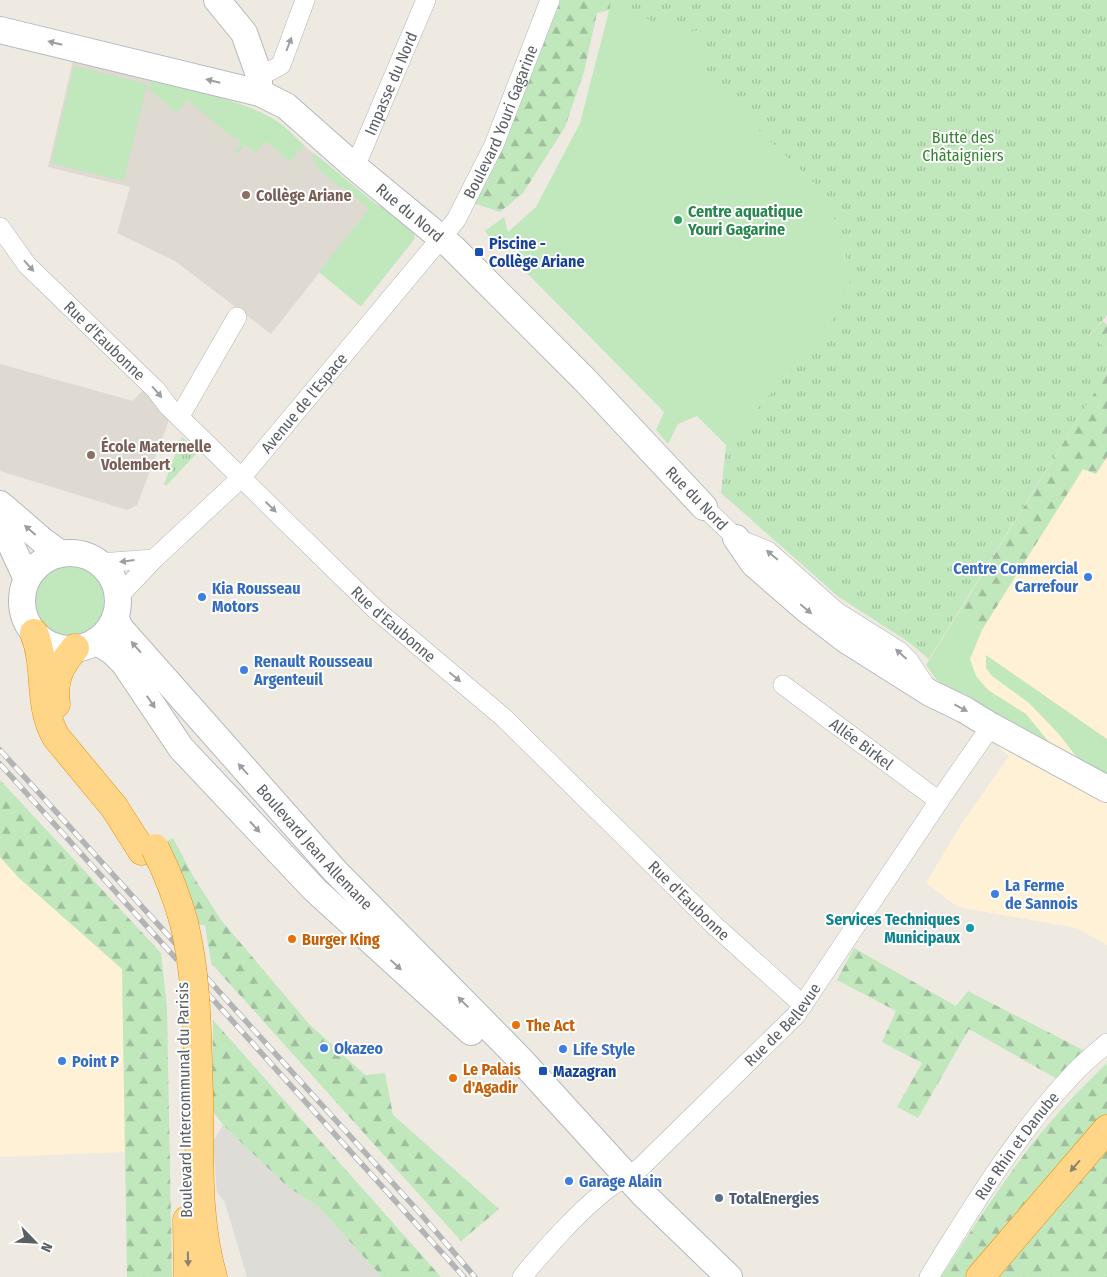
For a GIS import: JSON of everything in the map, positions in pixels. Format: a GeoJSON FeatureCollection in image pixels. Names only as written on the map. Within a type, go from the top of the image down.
{"type":"FeatureCollection","features":[{"type":"Feature","properties":{"kind":"highway","name":"Boulevard Intercommunal du Parisis"},"geometry":{"type":"LineString","coordinates":[[34,632],[40,651],[43,699],[50,726],[56,737],[168,874],[177,900],[189,949],[197,1011],[192,1097],[188,1277]]}},
{"type":"Feature","properties":{"kind":"highway","name":"Boulevard Intercommunal du Parisis"},"geometry":{"type":"LineString","coordinates":[[85,645],[66,658],[57,674],[55,684],[56,705],[67,730],[137,815],[149,849]]}},
{"type":"Feature","properties":{"kind":"highway","name":"Boulevard Intercommunal du Parisis"},"geometry":{"type":"LineString","coordinates":[[192,1097],[200,1206],[206,1250],[213,1277]]}},
{"type":"Feature","properties":{"kind":"highway"},"geometry":{"type":"LineString","coordinates":[[980,1277],[1107,1129]]}},
{"type":"Feature","properties":{"kind":"main road"},"geometry":{"type":"LineString","coordinates":[[217,0],[244,33],[267,77]]}},
{"type":"Feature","properties":{"kind":"main road","name":"Rue du Nord"},"geometry":{"type":"LineString","coordinates":[[0,30],[267,77],[286,106],[355,167],[441,238],[585,380],[704,507]]}},
{"type":"Feature","properties":{"kind":"main road"},"geometry":{"type":"LineString","coordinates":[[0,504],[61,554]]}},
{"type":"Feature","properties":{"kind":"main road"},"geometry":{"type":"LineString","coordinates":[[0,522],[27,579]]}},
{"type":"Feature","properties":{"kind":"main road","name":"Rue du Nord"},"geometry":{"type":"LineString","coordinates":[[736,538],[754,564],[826,626],[930,692],[966,710],[991,726],[1107,790]]}},
{"type":"Feature","properties":{"kind":"main road"},"geometry":{"type":"LineString","coordinates":[[61,554],[81,554],[100,563],[110,575],[116,590],[116,607],[104,634],[85,645],[66,649],[48,644],[34,632],[26,619],[22,603],[27,579],[45,560],[61,554]]}},
{"type":"Feature","properties":{"kind":"main road","name":"Boulevard Jean Allemane"},"geometry":{"type":"LineString","coordinates":[[116,607],[120,628],[335,871],[520,1059],[623,1180]]}},
{"type":"Feature","properties":{"kind":"main road","name":"Boulevard Jean Allemane"},"geometry":{"type":"LineString","coordinates":[[85,645],[124,663],[181,748],[315,890],[476,1037],[623,1180]]}},
{"type":"Feature","properties":{"kind":"main road"},"geometry":{"type":"LineString","coordinates":[[623,1180],[674,1246],[705,1277]]}},
{"type":"Feature","properties":{"kind":"main road"},"geometry":{"type":"LineString","coordinates":[[623,1180],[650,1201],[729,1277]]}},
{"type":"Feature","properties":{"kind":"street"},"geometry":{"type":"LineString","coordinates":[[267,77],[305,0]]}},
{"type":"Feature","properties":{"kind":"street","name":"Impasse du Nord"},"geometry":{"type":"LineString","coordinates":[[355,167],[426,0]]}},
{"type":"Feature","properties":{"kind":"street","name":"Boulevard Youri Gagarine"},"geometry":{"type":"LineString","coordinates":[[441,238],[456,220],[494,145],[550,0]]}},
{"type":"Feature","properties":{"kind":"street","name":"Rue d'Eaubonne"},"geometry":{"type":"LineString","coordinates":[[0,226],[27,265],[156,390],[168,406],[376,609],[502,717],[714,925],[804,1005]]}},
{"type":"Feature","properties":{"kind":"street","name":"Avenue de l'Espace"},"geometry":{"type":"LineString","coordinates":[[116,607],[154,559],[241,478],[441,238]]}},
{"type":"Feature","properties":{"kind":"street"},"geometry":{"type":"LineString","coordinates":[[180,416],[237,317]]}},
{"type":"Feature","properties":{"kind":"street","name":"Rue du Nord"},"geometry":{"type":"LineString","coordinates":[[704,507],[736,538]]}},
{"type":"Feature","properties":{"kind":"street"},"geometry":{"type":"LineString","coordinates":[[100,563],[154,559]]}},
{"type":"Feature","properties":{"kind":"street","name":"Allée Birkel"},"geometry":{"type":"LineString","coordinates":[[783,685],[939,801]]}},
{"type":"Feature","properties":{"kind":"street","name":"Rue de Bellevue"},"geometry":{"type":"LineString","coordinates":[[522,1277],[557,1235],[607,1190],[623,1180],[756,1054],[804,1005],[991,726]]}},
{"type":"Feature","properties":{"kind":"street","name":"Rue Rhin et Danube"},"geometry":{"type":"LineString","coordinates":[[929,1277],[994,1174],[1022,1135],[1074,1074],[1107,1043]]}},
{"type":"Feature","properties":{"kind":"street","name":"Rue Rhin et Danube"},"geometry":{"type":"LineString","coordinates":[[933,1277],[940,1259]]}},
{"type":"Feature","properties":{"kind":"shaded area","name":"Collège Ariane"},"geometry":{"type":"Polygon","coordinates":[[[73,61],[238,104],[271,118],[374,203],[271,334],[175,261],[117,233],[130,187],[48,167],[73,61]]]}},
{"type":"Feature","properties":{"kind":"shaded area","name":"École Maternelle Volembert"},"geometry":{"type":"Polygon","coordinates":[[[0,364],[133,401],[143,390],[150,397],[168,418],[168,423],[137,505],[127,510],[0,471],[0,364]]]}},
{"type":"Feature","properties":{"kind":"shaded area"},"geometry":{"type":"Polygon","coordinates":[[[1107,425],[1107,945],[1076,928],[958,907],[926,883],[962,823],[1009,756],[932,689],[1083,452],[1107,425]]]}},
{"type":"Feature","properties":{"kind":"shaded area","name":"Point P"},"geometry":{"type":"Polygon","coordinates":[[[0,857],[19,878],[122,969],[126,1152],[0,1157],[0,857]]]}},
{"type":"Feature","properties":{"kind":"shaded area"},"geometry":{"type":"Polygon","coordinates":[[[223,1125],[288,1187],[319,1207],[382,1277],[247,1277],[225,1203],[217,1192],[213,1141],[223,1125]]]}},
{"type":"Feature","properties":{"kind":"green space"},"geometry":{"type":"Polygon","coordinates":[[[557,0],[856,0],[913,272],[726,445],[828,327],[841,304],[852,276],[827,195],[705,79],[700,30],[680,34],[623,7],[597,13],[584,72],[565,127],[523,193],[500,212],[470,202],[557,0]]]}},
{"type":"Feature","properties":{"kind":"green space","name":"Butte des Châtaigniers"},"geometry":{"type":"Polygon","coordinates":[[[611,0],[1107,0],[1107,315],[1090,336],[1107,349],[1107,372],[929,659],[907,641],[839,597],[721,493],[726,445],[828,327],[841,304],[852,276],[827,195],[705,79],[700,30],[680,34],[623,7],[609,11],[611,0]]]}},
{"type":"Feature","properties":{"kind":"green space","name":"Centre aquatique Youri Gagarine"},"geometry":{"type":"Polygon","coordinates":[[[623,7],[680,34],[701,30],[705,79],[827,195],[852,276],[841,304],[828,327],[726,445],[697,416],[678,424],[668,444],[656,430],[664,412],[521,267],[526,259],[508,244],[491,239],[485,231],[504,217],[508,232],[536,207],[580,123],[609,11],[623,7]]]}},
{"type":"Feature","properties":{"kind":"green space"},"geometry":{"type":"Polygon","coordinates":[[[74,66],[147,84],[124,181],[51,163],[74,66]]]}},
{"type":"Feature","properties":{"kind":"green space"},"geometry":{"type":"Polygon","coordinates":[[[151,81],[213,96],[259,111],[281,124],[304,145],[290,162],[266,141],[255,153],[245,145],[238,153],[235,151],[242,143],[236,137],[234,139],[188,100],[177,113],[148,89],[151,81]]]}},
{"type":"Feature","properties":{"kind":"green space"},"geometry":{"type":"Polygon","coordinates":[[[314,153],[377,205],[382,206],[412,230],[415,238],[360,306],[319,272],[369,209],[343,187],[341,188],[322,173],[313,158],[314,153]]]}},
{"type":"Feature","properties":{"kind":"green space"},"geometry":{"type":"Polygon","coordinates":[[[1103,321],[1107,325],[1107,349],[1090,336],[1103,321]]]}},
{"type":"Feature","properties":{"kind":"green space"},"geometry":{"type":"Polygon","coordinates":[[[1107,372],[1107,457],[1096,474],[1083,469],[982,630],[959,612],[1107,372]]]}},
{"type":"Feature","properties":{"kind":"green space"},"geometry":{"type":"Polygon","coordinates":[[[182,437],[198,452],[166,486],[164,484],[182,437]]]}},
{"type":"Feature","properties":{"kind":"green space"},"geometry":{"type":"Polygon","coordinates":[[[70,562],[85,565],[97,573],[105,585],[108,600],[105,615],[97,627],[85,635],[70,638],[55,635],[43,627],[35,615],[32,600],[35,585],[43,573],[55,565],[70,562]]]}},
{"type":"Feature","properties":{"kind":"green space"},"geometry":{"type":"Polygon","coordinates":[[[959,612],[982,630],[970,659],[976,676],[988,690],[1026,714],[1049,742],[1001,721],[963,693],[954,693],[937,680],[926,665],[959,612]]]}},
{"type":"Feature","properties":{"kind":"green space"},"geometry":{"type":"Polygon","coordinates":[[[986,655],[1107,739],[1107,778],[1083,765],[1058,733],[1029,703],[992,676],[986,668],[986,655]]]}},
{"type":"Feature","properties":{"kind":"green space"},"geometry":{"type":"Polygon","coordinates":[[[0,780],[161,953],[167,1008],[172,1277],[127,1277],[122,969],[19,878],[0,857],[0,780]]]}},
{"type":"Feature","properties":{"kind":"green space"},"geometry":{"type":"Polygon","coordinates":[[[173,838],[193,876],[221,920],[309,1024],[365,1075],[385,1073],[393,1115],[499,1209],[461,1241],[211,963],[205,925],[191,924],[161,844],[173,838]]]}},
{"type":"Feature","properties":{"kind":"green space"},"geometry":{"type":"Polygon","coordinates":[[[854,948],[956,1006],[968,991],[1085,1051],[1059,1080],[969,1029],[918,1118],[897,1107],[922,1063],[882,1042],[896,1011],[837,980],[854,948]]]}},
{"type":"Feature","properties":{"kind":"green space"},"geometry":{"type":"Polygon","coordinates":[[[213,1020],[441,1277],[382,1277],[319,1207],[288,1187],[223,1125],[212,1110],[213,1020]]]}},
{"type":"Feature","properties":{"kind":"green space"},"geometry":{"type":"Polygon","coordinates":[[[1107,1063],[1107,1277],[941,1277],[996,1193],[1032,1144],[1068,1102],[1107,1063]]]}},
{"type":"Feature","properties":{"kind":"railway"},"geometry":{"type":"LineString","coordinates":[[0,750],[419,1212],[475,1277]]}},
{"type":"Feature","properties":{"kind":"railway"},"geometry":{"type":"LineString","coordinates":[[0,764],[464,1277]]}},
{"type":"Feature","properties":{"kind":"place","name":"Collège Ariane"},"geometry":{"type":"Point","coordinates":[246,195]}},
{"type":"Feature","properties":{"kind":"place","name":"Centre aquatique Youri Gagarine"},"geometry":{"type":"Point","coordinates":[678,220]}},
{"type":"Feature","properties":{"kind":"place","name":"Piscine - Collège Ariane"},"geometry":{"type":"Point","coordinates":[479,252]}},
{"type":"Feature","properties":{"kind":"place","name":"École Maternelle Volembert"},"geometry":{"type":"Point","coordinates":[91,455]}},
{"type":"Feature","properties":{"kind":"place","name":"Centre Commercial Carrefour"},"geometry":{"type":"Point","coordinates":[1088,577]}},
{"type":"Feature","properties":{"kind":"place","name":"Kia Rousseau Motors"},"geometry":{"type":"Point","coordinates":[202,597]}},
{"type":"Feature","properties":{"kind":"place","name":"Renault Rousseau Argenteuil"},"geometry":{"type":"Point","coordinates":[244,670]}},
{"type":"Feature","properties":{"kind":"place","name":"La Ferme de Sannois"},"geometry":{"type":"Point","coordinates":[995,894]}},
{"type":"Feature","properties":{"kind":"place","name":"Services Techniques Municipaux"},"geometry":{"type":"Point","coordinates":[970,928]}},
{"type":"Feature","properties":{"kind":"place","name":"Burger King"},"geometry":{"type":"Point","coordinates":[292,939]}},
{"type":"Feature","properties":{"kind":"place","name":"The Act"},"geometry":{"type":"Point","coordinates":[516,1025]}},
{"type":"Feature","properties":{"kind":"place","name":"Okazeo"},"geometry":{"type":"Point","coordinates":[324,1048]}},
{"type":"Feature","properties":{"kind":"place","name":"Life Style"},"geometry":{"type":"Point","coordinates":[563,1049]}},
{"type":"Feature","properties":{"kind":"place","name":"Point P"},"geometry":{"type":"Point","coordinates":[62,1061]}},
{"type":"Feature","properties":{"kind":"place","name":"Mazagran"},"geometry":{"type":"Point","coordinates":[543,1071]}},
{"type":"Feature","properties":{"kind":"place","name":"Le Palais d'Agadir"},"geometry":{"type":"Point","coordinates":[453,1078]}},
{"type":"Feature","properties":{"kind":"place","name":"Garage Alain"},"geometry":{"type":"Point","coordinates":[569,1181]}},
{"type":"Feature","properties":{"kind":"place","name":"TotalEnergies"},"geometry":{"type":"Point","coordinates":[719,1198]}}]}
